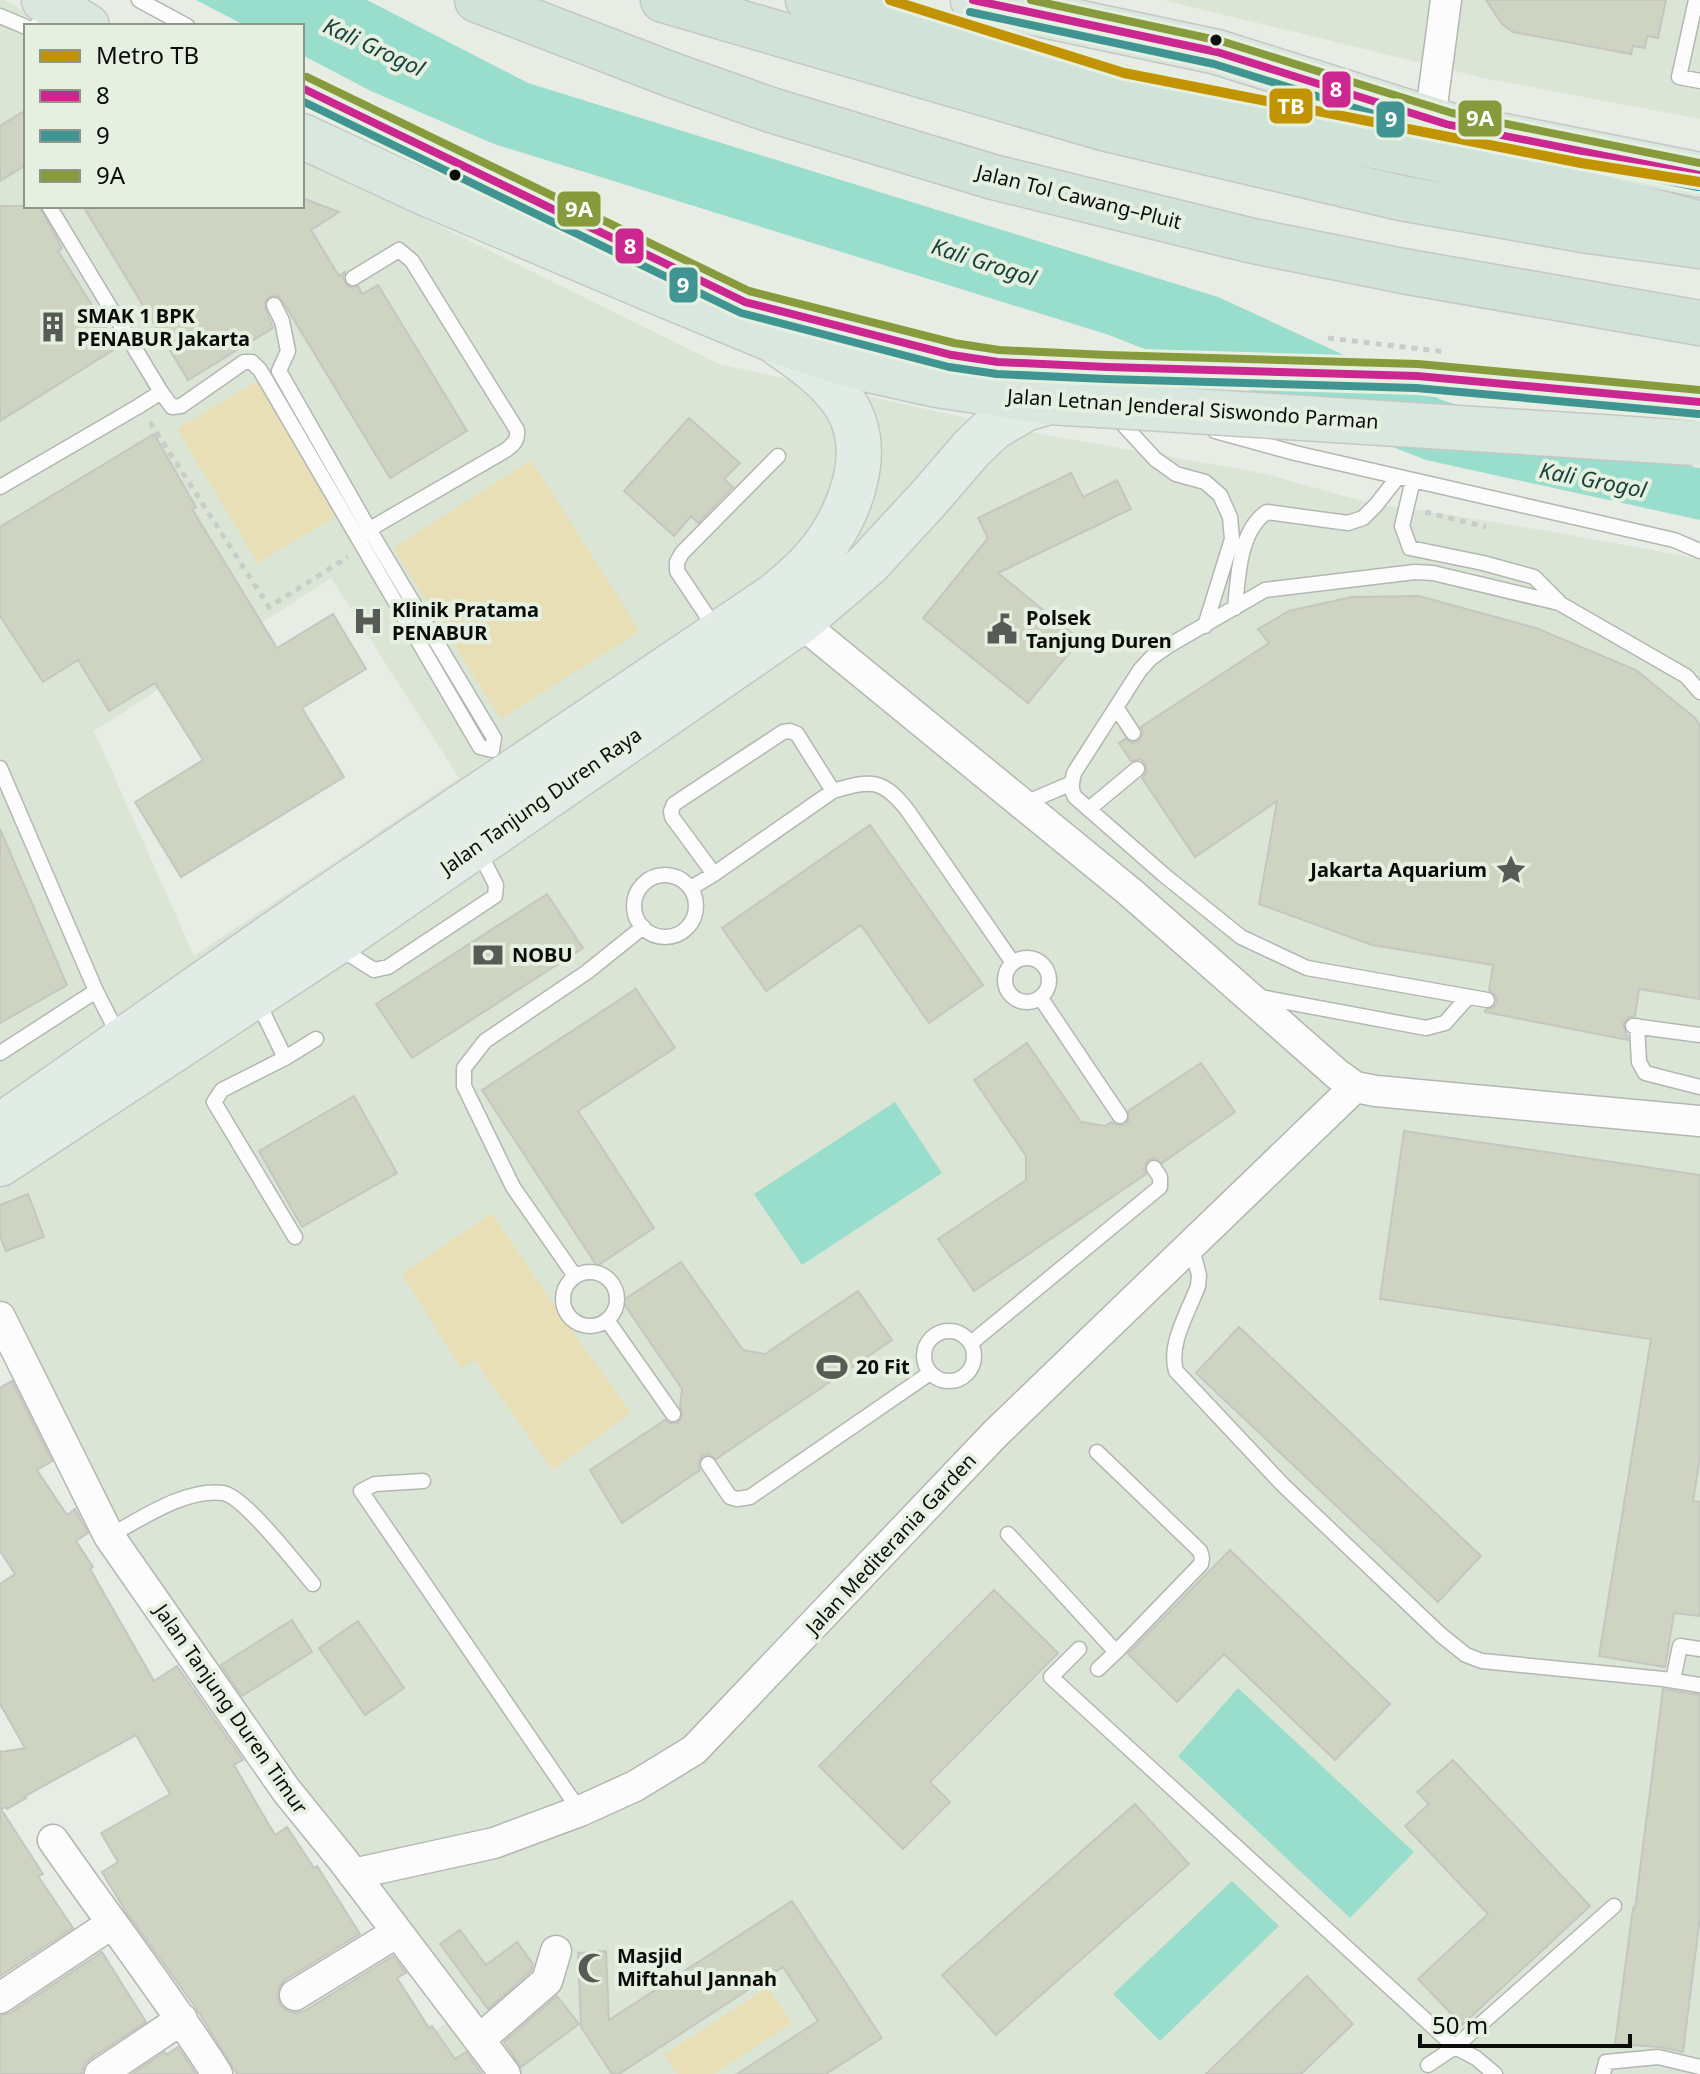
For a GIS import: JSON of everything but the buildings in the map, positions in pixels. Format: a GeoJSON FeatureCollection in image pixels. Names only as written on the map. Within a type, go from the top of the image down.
{"type":"FeatureCollection","features":[{"type":"Feature","properties":{"kind":"highway","name":"Jalan Tol Cawang–Pluit"},"geometry":{"type":"LineString","coordinates":[[477,0],[771,110],[993,177],[1253,241],[1403,271],[1700,323]]}},
{"type":"Feature","properties":{"kind":"highway"},"geometry":{"type":"LineString","coordinates":[[663,0],[1103,128],[1401,198],[1589,231],[1700,246]]}},
{"type":"Feature","properties":{"kind":"highway"},"geometry":{"type":"LineString","coordinates":[[808,0],[1192,108],[1528,178],[1700,223]]}},
{"type":"Feature","properties":{"kind":"highway"},"geometry":{"type":"LineString","coordinates":[[973,0],[1068,10],[1217,52],[1430,120],[1700,175]]}},
{"type":"Feature","properties":{"kind":"highway","name":"Jalan Letnan Jenderal Siswondo Parman"},"geometry":{"type":"LineString","coordinates":[[304,137],[427,194],[771,339],[856,367],[1042,411],[1109,404],[1698,430]]}},
{"type":"Feature","properties":{"kind":"main road","name":"Jalan Tanjung Duren Raya"},"geometry":{"type":"LineString","coordinates":[[0,1164],[255,996],[322,926],[500,762],[719,633],[787,609],[849,502],[856,478],[858,445],[851,416],[834,388],[771,339]]}},
{"type":"Feature","properties":{"kind":"main road","name":"Jalan Tanjung Duren Raya"},"geometry":{"type":"LineString","coordinates":[[0,1126],[121,1042],[322,926],[476,847],[787,609],[868,564],[981,438],[1003,421],[1025,409],[1042,411]]}},
{"type":"Feature","properties":{"kind":"street"},"geometry":{"type":"LineString","coordinates":[[1430,120],[1446,0]]}},
{"type":"Feature","properties":{"kind":"street"},"geometry":{"type":"LineString","coordinates":[[787,609],[1130,892],[1355,1087],[1700,1121]]}},
{"type":"Feature","properties":{"kind":"street","name":"Jalan Mediterania Garden"},"geometry":{"type":"LineString","coordinates":[[353,1874],[494,1843],[580,1811],[635,1786],[694,1750],[995,1434],[1355,1087]]}},
{"type":"Feature","properties":{"kind":"street","name":"Jalan Tanjung Duren Timur"},"geometry":{"type":"LineString","coordinates":[[0,1317],[109,1536],[286,1790],[505,2074]]}},
{"type":"Feature","properties":{"kind":"street"},"geometry":{"type":"LineString","coordinates":[[53,1840],[182,2019],[217,2074]]}},
{"type":"Feature","properties":{"kind":"street"},"geometry":{"type":"LineString","coordinates":[[0,1998],[111,1924]]}},
{"type":"Feature","properties":{"kind":"street"},"geometry":{"type":"LineString","coordinates":[[295,1995],[396,1933]]}},
{"type":"Feature","properties":{"kind":"street"},"geometry":{"type":"LineString","coordinates":[[479,2040],[547,1981],[556,1951]]}},
{"type":"Feature","properties":{"kind":"street"},"geometry":{"type":"LineString","coordinates":[[100,2074],[182,2019]]}},
{"type":"Feature","properties":{"kind":"lane"},"geometry":{"type":"LineString","coordinates":[[139,0],[183,24]]}},
{"type":"Feature","properties":{"kind":"lane"},"geometry":{"type":"LineString","coordinates":[[1696,0],[1679,77],[1700,81]]}},
{"type":"Feature","properties":{"kind":"lane"},"geometry":{"type":"LineString","coordinates":[[0,16],[50,18]]}},
{"type":"Feature","properties":{"kind":"lane"},"geometry":{"type":"LineString","coordinates":[[304,89],[745,302],[952,355],[998,362],[1109,404],[1148,424]]}},
{"type":"Feature","properties":{"kind":"lane"},"geometry":{"type":"LineString","coordinates":[[50,208],[172,407],[177,407],[244,362],[252,362],[260,370],[480,747],[500,762]]}},
{"type":"Feature","properties":{"kind":"lane"},"geometry":{"type":"LineString","coordinates":[[353,278],[399,250],[412,261],[518,436],[506,450],[369,529],[359,542]]}},
{"type":"Feature","properties":{"kind":"lane"},"geometry":{"type":"LineString","coordinates":[[274,305],[288,317],[288,351],[279,371],[494,738],[500,762]]}},
{"type":"Feature","properties":{"kind":"lane"},"geometry":{"type":"LineString","coordinates":[[1109,404],[1417,376],[1698,430]]}},
{"type":"Feature","properties":{"kind":"lane"},"geometry":{"type":"LineString","coordinates":[[0,487],[161,392]]}},
{"type":"Feature","properties":{"kind":"lane"},"geometry":{"type":"LineString","coordinates":[[1109,404],[1155,459],[1176,474],[1205,482],[1220,495],[1230,517],[1232,539],[1205,626]]}},
{"type":"Feature","properties":{"kind":"lane"},"geometry":{"type":"LineString","coordinates":[[1207,429],[1295,453],[1674,540],[1700,551]]}},
{"type":"Feature","properties":{"kind":"lane"},"geometry":{"type":"LineString","coordinates":[[719,633],[677,571],[677,562],[682,553],[778,456]]}},
{"type":"Feature","properties":{"kind":"lane"},"geometry":{"type":"LineString","coordinates":[[1235,608],[1238,569],[1251,528],[1258,518],[1267,512],[1348,523],[1363,518],[1376,505],[1413,480]]}},
{"type":"Feature","properties":{"kind":"lane"},"geometry":{"type":"LineString","coordinates":[[1413,480],[1402,526],[1410,548],[1534,577],[1559,603],[1686,676],[1700,692]]}},
{"type":"Feature","properties":{"kind":"lane"},"geometry":{"type":"LineString","coordinates":[[1487,1000],[1307,968],[1241,937],[1075,797],[1072,783],[1074,773],[1140,670],[1151,658],[1258,593],[1272,588],[1415,572],[1433,573],[1559,603]]}},
{"type":"Feature","properties":{"kind":"lane"},"geometry":{"type":"LineString","coordinates":[[1116,707],[1133,733]]}},
{"type":"Feature","properties":{"kind":"lane"},"geometry":{"type":"LineString","coordinates":[[714,874],[672,817],[674,804],[783,732],[790,731],[797,734],[833,791]]}},
{"type":"Feature","properties":{"kind":"lane"},"geometry":{"type":"LineString","coordinates":[[0,768],[121,1042]]}},
{"type":"Feature","properties":{"kind":"lane"},"geometry":{"type":"LineString","coordinates":[[1089,809],[1137,769]]}},
{"type":"Feature","properties":{"kind":"lane"},"geometry":{"type":"LineString","coordinates":[[1023,804],[1072,783]]}},
{"type":"Feature","properties":{"kind":"lane"},"geometry":{"type":"LineString","coordinates":[[691,888],[833,791],[857,784],[882,785],[894,793],[1013,963]]}},
{"type":"Feature","properties":{"kind":"lane"},"geometry":{"type":"LineString","coordinates":[[674,876],[684,880],[691,888],[696,908],[694,919],[679,933],[660,936],[637,920],[635,900],[638,891],[653,877],[674,876]]}},
{"type":"Feature","properties":{"kind":"lane"},"geometry":{"type":"LineString","coordinates":[[575,1276],[513,1187],[464,1086],[464,1068],[485,1041],[587,972],[643,927]]}},
{"type":"Feature","properties":{"kind":"lane"},"geometry":{"type":"LineString","coordinates":[[1033,958],[1044,966],[1049,985],[1040,997],[1026,1002],[1007,990],[1006,975],[1013,963],[1033,958]]}},
{"type":"Feature","properties":{"kind":"lane"},"geometry":{"type":"LineString","coordinates":[[1238,987],[1266,999],[1426,1028],[1445,1023],[1468,997]]}},
{"type":"Feature","properties":{"kind":"lane"},"geometry":{"type":"LineString","coordinates":[[0,1053],[96,991]]}},
{"type":"Feature","properties":{"kind":"lane"},"geometry":{"type":"LineString","coordinates":[[255,996],[285,1058]]}},
{"type":"Feature","properties":{"kind":"lane"},"geometry":{"type":"LineString","coordinates":[[1040,997],[1120,1116]]}},
{"type":"Feature","properties":{"kind":"lane"},"geometry":{"type":"LineString","coordinates":[[1700,1035],[1635,1026],[1639,1062],[1645,1073],[1700,1087]]}},
{"type":"Feature","properties":{"kind":"lane"},"geometry":{"type":"LineString","coordinates":[[295,1237],[214,1102],[222,1090],[316,1039]]}},
{"type":"Feature","properties":{"kind":"lane"},"geometry":{"type":"LineString","coordinates":[[971,1343],[1160,1187],[1160,1177],[1154,1168]]}},
{"type":"Feature","properties":{"kind":"lane"},"geometry":{"type":"LineString","coordinates":[[1191,1245],[1199,1275],[1198,1286],[1175,1348],[1173,1361],[1176,1371],[1283,1485],[1429,1624],[1466,1655],[1482,1661],[1700,1685]]}},
{"type":"Feature","properties":{"kind":"lane"},"geometry":{"type":"LineString","coordinates":[[592,1272],[602,1274],[615,1286],[617,1305],[607,1320],[600,1324],[582,1325],[569,1315],[564,1307],[564,1290],[575,1276],[592,1272]]}},
{"type":"Feature","properties":{"kind":"lane"},"geometry":{"type":"LineString","coordinates":[[607,1320],[673,1414]]}},
{"type":"Feature","properties":{"kind":"lane"},"geometry":{"type":"LineString","coordinates":[[941,1332],[959,1332],[971,1343],[974,1360],[967,1375],[952,1381],[930,1373],[924,1358],[933,1336],[941,1332]]}},
{"type":"Feature","properties":{"kind":"lane"},"geometry":{"type":"LineString","coordinates":[[708,1464],[730,1497],[750,1497],[930,1373]]}},
{"type":"Feature","properties":{"kind":"lane"},"geometry":{"type":"LineString","coordinates":[[1097,1452],[1200,1551],[1202,1558],[1201,1564],[1098,1669]]}},
{"type":"Feature","properties":{"kind":"lane"},"geometry":{"type":"LineString","coordinates":[[423,1481],[375,1484],[361,1491],[580,1811]]}},
{"type":"Feature","properties":{"kind":"lane"},"geometry":{"type":"LineString","coordinates":[[109,1536],[168,1504],[199,1494],[225,1493],[255,1516],[313,1584]]}},
{"type":"Feature","properties":{"kind":"lane"},"geometry":{"type":"LineString","coordinates":[[1008,1534],[1116,1652]]}},
{"type":"Feature","properties":{"kind":"lane"},"geometry":{"type":"LineString","coordinates":[[1673,1680],[1680,1646],[1700,1649]]}},
{"type":"Feature","properties":{"kind":"lane"},"geometry":{"type":"LineString","coordinates":[[1079,1649],[1051,1677],[1455,2047],[1476,2058],[1495,2074]]}},
{"type":"Feature","properties":{"kind":"lane"},"geometry":{"type":"LineString","coordinates":[[1428,2065],[1455,2047],[1614,1906]]}},
{"type":"Feature","properties":{"kind":"lane"},"geometry":{"type":"LineString","coordinates":[[1604,2068],[1658,2057],[1700,2067]]}},
{"type":"Feature","properties":{"kind":"path"},"geometry":{"type":"LineString","coordinates":[[1328,338],[1446,352]]}},
{"type":"Feature","properties":{"kind":"path"},"geometry":{"type":"LineString","coordinates":[[139,406],[269,607],[359,542]]}},
{"type":"Feature","properties":{"kind":"path"},"geometry":{"type":"LineString","coordinates":[[1413,480],[1420,511],[1486,527]]}},
{"type":"Feature","properties":{"kind":"shaded area"},"geometry":{"type":"Polygon","coordinates":[[[0,0],[45,24],[24,24],[24,208],[304,208],[304,159],[719,364],[1046,435],[1262,473],[1376,505],[1571,535],[1700,559],[1700,2074],[374,2074],[463,2011],[218,1708],[0,1317],[0,0]],[[331,578],[94,731],[194,956],[459,778],[331,578]]]}},
{"type":"Feature","properties":{"kind":"shaded area"},"geometry":{"type":"Polygon","coordinates":[[[1163,0],[1700,0],[1700,119],[1483,78],[1163,0]]]}},
{"type":"Feature","properties":{"kind":"shaded area"},"geometry":{"type":"Polygon","coordinates":[[[257,381],[338,515],[258,563],[177,429],[257,381]]]}},
{"type":"Feature","properties":{"kind":"shaded area"},"geometry":{"type":"Polygon","coordinates":[[[531,460],[640,631],[501,719],[393,548],[531,460]]]}},
{"type":"Feature","properties":{"kind":"shaded area"},"geometry":{"type":"Polygon","coordinates":[[[492,1213],[631,1413],[552,1470],[475,1360],[461,1368],[402,1274],[492,1213]]]}},
{"type":"Feature","properties":{"kind":"shaded area"},"geometry":{"type":"Polygon","coordinates":[[[768,1987],[792,2023],[714,2074],[677,2074],[664,2055],[768,1987]]]}},
{"type":"Feature","properties":{"kind":"water","name":"Kali Grogol"},"geometry":{"type":"Polygon","coordinates":[[[196,0],[367,0],[528,83],[1218,297],[1442,400],[1605,452],[1700,468],[1700,520],[1426,460],[1109,335],[494,144],[371,91],[304,56],[304,24],[242,24],[196,0]]]}},
{"type":"Feature","properties":{"kind":"water"},"geometry":{"type":"Polygon","coordinates":[[[895,1102],[942,1173],[802,1265],[754,1194],[895,1102]]]}},
{"type":"Feature","properties":{"kind":"water"},"geometry":{"type":"Polygon","coordinates":[[[1238,1688],[1414,1852],[1350,1918],[1178,1756],[1238,1688]]]}},
{"type":"Feature","properties":{"kind":"water"},"geometry":{"type":"Polygon","coordinates":[[[1232,1881],[1279,1926],[1160,2041],[1113,1994],[1232,1881]]]}},
{"type":"Feature","properties":{"kind":"metro line","name":"TB"},"geometry":{"type":"LineString","coordinates":[[890,0],[1124,73],[1581,163],[1700,182]]}},
{"type":"Feature","properties":{"kind":"transit line","name":"8"},"geometry":{"type":"LineString","coordinates":[[973,0],[1217,52],[1449,125],[1700,175]]}},
{"type":"Feature","properties":{"kind":"transit line","name":"9A"},"geometry":{"type":"LineString","coordinates":[[1031,0],[1221,41],[1452,113],[1700,163]]}},
{"type":"Feature","properties":{"kind":"transit line","name":"9"},"geometry":{"type":"LineString","coordinates":[[970,12],[1214,64],[1447,137],[1698,187]]}},
{"type":"Feature","properties":{"kind":"transit line","name":"9A"},"geometry":{"type":"LineString","coordinates":[[307,77],[749,291],[954,343],[999,350],[1107,355],[1418,364],[1700,390]]}},
{"type":"Feature","properties":{"kind":"transit line","name":"8"},"geometry":{"type":"LineString","coordinates":[[304,89],[745,302],[952,355],[998,362],[1107,367],[1417,376],[1700,402]]}},
{"type":"Feature","properties":{"kind":"transit line","name":"9"},"geometry":{"type":"LineString","coordinates":[[304,102],[741,313],[949,367],[997,374],[1106,379],[1416,388],[1699,414]]}},
{"type":"Feature","properties":{"kind":"place","name":"SMAK 1 BPK PENABUR Jakarta"},"geometry":{"type":"Point","coordinates":[53,327]}},
{"type":"Feature","properties":{"kind":"place","name":"Klinik Pratama PENABUR"},"geometry":{"type":"Point","coordinates":[368,621]}},
{"type":"Feature","properties":{"kind":"place","name":"Polsek Tanjung Duren"},"geometry":{"type":"Point","coordinates":[1002,629]}},
{"type":"Feature","properties":{"kind":"place","name":"Jakarta Aquarium"},"geometry":{"type":"Point","coordinates":[1511,870]}},
{"type":"Feature","properties":{"kind":"place","name":"NOBU"},"geometry":{"type":"Point","coordinates":[488,955]}},
{"type":"Feature","properties":{"kind":"place","name":"20 Fit"},"geometry":{"type":"Point","coordinates":[832,1367]}},
{"type":"Feature","properties":{"kind":"place","name":"Masjid Miftahul Jannah"},"geometry":{"type":"Point","coordinates":[593,1968]}}]}
